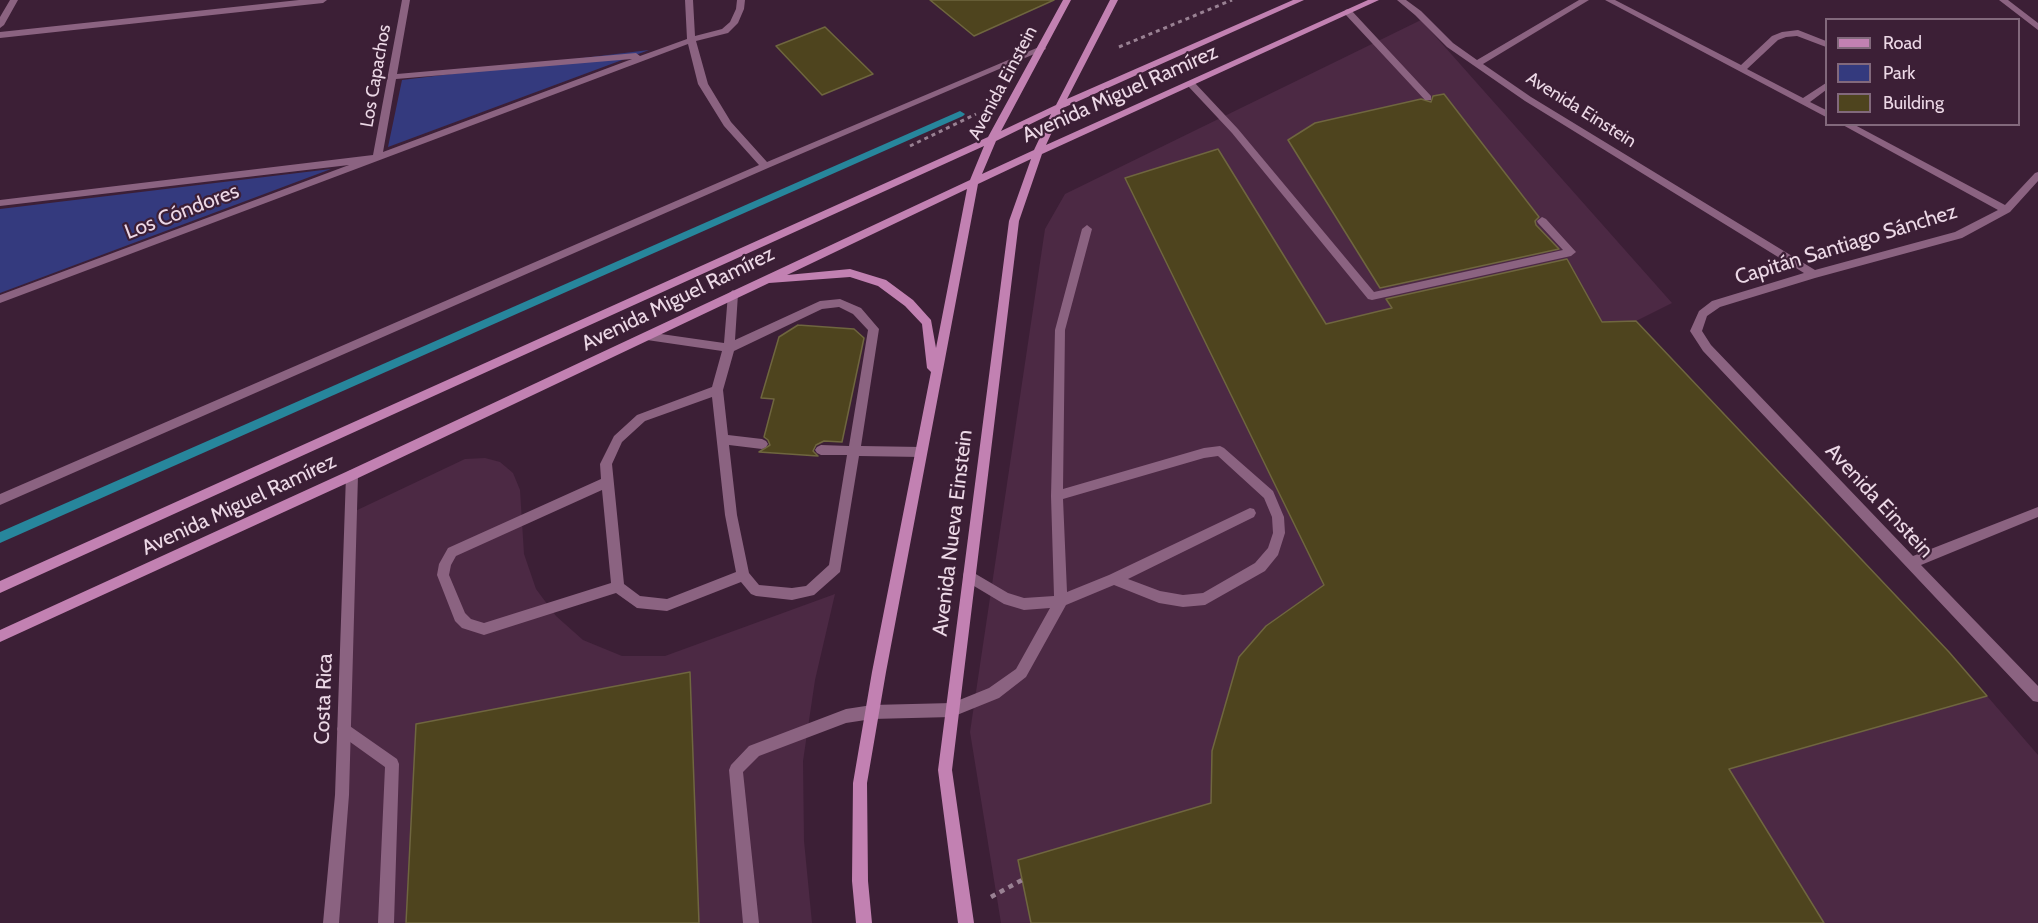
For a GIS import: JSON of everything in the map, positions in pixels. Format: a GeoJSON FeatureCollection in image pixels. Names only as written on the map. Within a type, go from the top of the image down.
{"type":"FeatureCollection","features":[{"type":"Feature","properties":{"kind":"main road","name":"Avenida Einstein"},"geometry":{"type":"LineString","coordinates":[[973,184],[992,139],[1067,0]]}},
{"type":"Feature","properties":{"kind":"main road"},"geometry":{"type":"LineString","coordinates":[[1038,152],[1058,107],[1114,0]]}},
{"type":"Feature","properties":{"kind":"main road","name":"Avenida Miguel Ramírez"},"geometry":{"type":"LineString","coordinates":[[0,586],[992,139],[1058,107],[1300,0]]}},
{"type":"Feature","properties":{"kind":"main road","name":"Avenida Miguel Ramírez"},"geometry":{"type":"LineString","coordinates":[[0,636],[352,475],[1038,152],[1375,0]]}},
{"type":"Feature","properties":{"kind":"main road","name":"Avenida Nueva Einstein"},"geometry":{"type":"LineString","coordinates":[[966,923],[945,770],[1014,220],[1038,152]]}},
{"type":"Feature","properties":{"kind":"main road","name":"Avenida Nueva Einstein"},"geometry":{"type":"LineString","coordinates":[[864,923],[860,881],[860,783],[973,184]]}},
{"type":"Feature","properties":{"kind":"main road"},"geometry":{"type":"LineString","coordinates":[[760,281],[850,273],[882,284],[909,303],[927,323],[935,380]]}},
{"type":"Feature","properties":{"kind":"street"},"geometry":{"type":"LineString","coordinates":[[0,25],[14,0]]}},
{"type":"Feature","properties":{"kind":"street"},"geometry":{"type":"LineString","coordinates":[[0,35],[323,0]]}},
{"type":"Feature","properties":{"kind":"street","name":"Los Capachos"},"geometry":{"type":"LineString","coordinates":[[378,158],[406,0]]}},
{"type":"Feature","properties":{"kind":"street"},"geometry":{"type":"LineString","coordinates":[[689,0],[691,40],[703,84],[727,124],[765,166]]}},
{"type":"Feature","properties":{"kind":"street","name":"Los Cóndores"},"geometry":{"type":"LineString","coordinates":[[0,299],[691,40],[725,31],[734,23],[741,0]]}},
{"type":"Feature","properties":{"kind":"street","name":"Avenida Einstein"},"geometry":{"type":"LineString","coordinates":[[1401,0],[1419,13],[1450,45],[1528,99],[1814,274]]}},
{"type":"Feature","properties":{"kind":"street"},"geometry":{"type":"LineString","coordinates":[[1477,64],[1585,0]]}},
{"type":"Feature","properties":{"kind":"street"},"geometry":{"type":"LineString","coordinates":[[1609,0],[1825,113]]}},
{"type":"Feature","properties":{"kind":"street"},"geometry":{"type":"LineString","coordinates":[[2003,0],[2038,27]]}},
{"type":"Feature","properties":{"kind":"street"},"geometry":{"type":"LineString","coordinates":[[1348,12],[1428,98]]}},
{"type":"Feature","properties":{"kind":"street"},"geometry":{"type":"LineString","coordinates":[[1742,69],[1775,38],[1785,34],[1798,33],[1825,43]]}},
{"type":"Feature","properties":{"kind":"street"},"geometry":{"type":"LineString","coordinates":[[0,500],[765,166],[1042,49]]}},
{"type":"Feature","properties":{"kind":"street","name":"Los Cóndores"},"geometry":{"type":"LineString","coordinates":[[392,77],[652,55]]}},
{"type":"Feature","properties":{"kind":"street"},"geometry":{"type":"LineString","coordinates":[[1191,84],[1234,131],[1372,296],[1571,252],[1542,221]]}},
{"type":"Feature","properties":{"kind":"street"},"geometry":{"type":"LineString","coordinates":[[1803,102],[1825,87]]}},
{"type":"Feature","properties":{"kind":"street"},"geometry":{"type":"LineString","coordinates":[[1849,126],[2006,210]]}},
{"type":"Feature","properties":{"kind":"street","name":"Los Cóndores"},"geometry":{"type":"LineString","coordinates":[[0,203],[378,158]]}},
{"type":"Feature","properties":{"kind":"street","name":"Capitán Santiago Sánchez"},"geometry":{"type":"LineString","coordinates":[[1696,331],[1703,314],[1716,304],[1814,274],[1958,235],[2006,210],[2038,175]]}},
{"type":"Feature","properties":{"kind":"street"},"geometry":{"type":"LineString","coordinates":[[751,923],[736,770],[754,750],[846,716],[872,712],[952,710],[994,693],[1021,672],[1061,601],[1057,496],[1060,330],[1087,229]]}},
{"type":"Feature","properties":{"kind":"street"},"geometry":{"type":"LineString","coordinates":[[647,336],[729,348],[820,305],[840,303],[857,311],[874,329],[835,568],[809,591],[792,594],[756,590],[743,575],[731,515],[717,390],[729,348],[733,294]]}},
{"type":"Feature","properties":{"kind":"street","name":"Avenida Einstein"},"geometry":{"type":"LineString","coordinates":[[1696,331],[1707,348],[2038,696]]}},
{"type":"Feature","properties":{"kind":"street"},"geometry":{"type":"LineString","coordinates":[[717,390],[641,418],[618,438],[606,464],[618,587],[637,602],[667,605],[743,575]]}},
{"type":"Feature","properties":{"kind":"street"},"geometry":{"type":"LineString","coordinates":[[722,439],[762,444]]}},
{"type":"Feature","properties":{"kind":"street"},"geometry":{"type":"LineString","coordinates":[[821,450],[921,452]]}},
{"type":"Feature","properties":{"kind":"street"},"geometry":{"type":"LineString","coordinates":[[1057,496],[1204,453],[1220,451],[1269,495],[1278,517],[1279,533],[1274,551],[1260,567],[1205,598],[1183,602],[1159,597],[1114,579]]}},
{"type":"Feature","properties":{"kind":"street","name":"Costa Rica"},"geometry":{"type":"LineString","coordinates":[[331,923],[342,795],[352,475]]}},
{"type":"Feature","properties":{"kind":"street"},"geometry":{"type":"LineString","coordinates":[[608,482],[452,552],[445,564],[444,575],[460,617],[467,624],[484,629],[618,587]]}},
{"type":"Feature","properties":{"kind":"street"},"geometry":{"type":"LineString","coordinates":[[1911,563],[2038,512]]}},
{"type":"Feature","properties":{"kind":"street"},"geometry":{"type":"LineString","coordinates":[[969,576],[1004,598],[1024,604],[1061,601],[1114,579],[1250,513]]}},
{"type":"Feature","properties":{"kind":"street"},"geometry":{"type":"LineString","coordinates":[[344,729],[392,764],[386,923]]}},
{"type":"Feature","properties":{"kind":"shaded area"},"geometry":{"type":"Polygon","coordinates":[[[1421,20],[1672,303],[1636,321],[1949,652],[2038,755],[2038,923],[1001,923],[970,732],[1045,229],[1065,194],[1421,20]]]}},
{"type":"Feature","properties":{"kind":"shaded area"},"geometry":{"type":"Polygon","coordinates":[[[485,458],[500,462],[513,473],[520,490],[524,554],[536,589],[556,616],[583,640],[622,656],[665,656],[835,594],[815,680],[803,761],[804,841],[812,923],[339,923],[351,513],[465,459],[485,458]]]}},
{"type":"Feature","properties":{"kind":"green space"},"geometry":{"type":"Polygon","coordinates":[[[649,50],[388,147],[402,80],[649,50]]]}},
{"type":"Feature","properties":{"kind":"green space"},"geometry":{"type":"Polygon","coordinates":[[[331,169],[0,293],[0,209],[331,169]]]}},
{"type":"Feature","properties":{"kind":"building"},"geometry":{"type":"Polygon","coordinates":[[[930,0],[1054,0],[974,36],[930,0]]]}},
{"type":"Feature","properties":{"kind":"building"},"geometry":{"type":"Polygon","coordinates":[[[825,27],[873,74],[822,95],[776,46],[825,27]]]}},
{"type":"Feature","properties":{"kind":"building"},"geometry":{"type":"Polygon","coordinates":[[[1444,94],[1539,217],[1535,221],[1536,225],[1559,249],[1380,288],[1288,140],[1315,123],[1421,99],[1431,102],[1433,96],[1444,94]]]}},
{"type":"Feature","properties":{"kind":"building"},"geometry":{"type":"Polygon","coordinates":[[[1218,149],[1326,324],[1392,308],[1386,299],[1567,259],[1602,322],[1636,321],[1949,652],[1987,696],[1729,769],[1824,923],[1031,923],[1018,860],[1211,803],[1212,751],[1239,657],[1266,626],[1324,585],[1125,178],[1218,149]]]}},
{"type":"Feature","properties":{"kind":"building"},"geometry":{"type":"Polygon","coordinates":[[[798,325],[854,329],[864,338],[842,442],[824,441],[816,445],[813,451],[818,456],[759,452],[770,445],[764,437],[774,399],[761,398],[779,337],[798,325]]]}},
{"type":"Feature","properties":{"kind":"building"},"geometry":{"type":"Polygon","coordinates":[[[690,672],[699,923],[406,923],[416,724],[690,672]]]}},
{"type":"Feature","properties":{"kind":"waterway"},"geometry":{"type":"LineString","coordinates":[[0,538],[960,114]]}}]}
